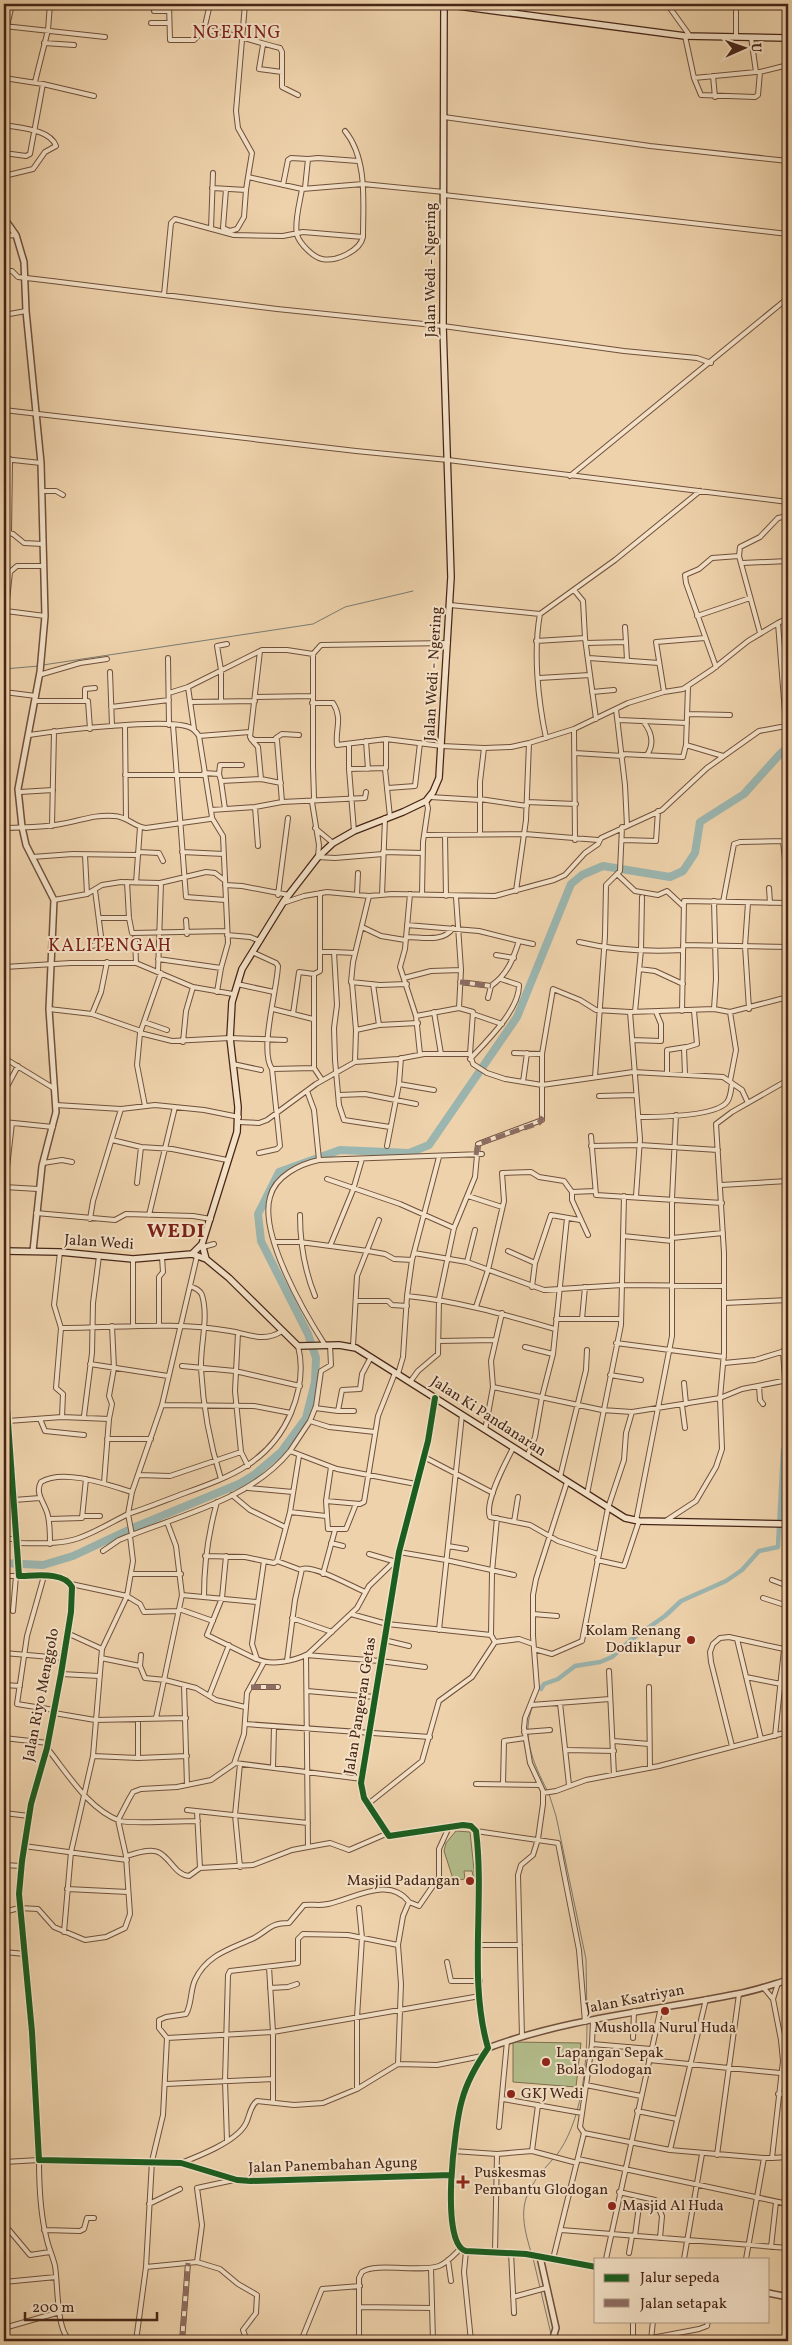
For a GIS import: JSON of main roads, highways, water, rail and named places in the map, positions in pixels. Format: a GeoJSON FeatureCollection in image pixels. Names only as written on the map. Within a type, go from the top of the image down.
{"type":"FeatureCollection","features":[{"type":"Feature","properties":{"kind":"main road"},"geometry":{"type":"LineString","coordinates":[[443,4],[688,36],[788,38]]}},
{"type":"Feature","properties":{"kind":"main road","name":"Jalan Wedi - Ngering"},"geometry":{"type":"LineString","coordinates":[[202,1245],[239,1119],[230,1038],[234,994],[252,952],[286,899],[318,857],[333,843],[354,831],[388,818],[428,799],[439,778],[451,577],[444,326],[443,4]]}},
{"type":"Feature","properties":{"kind":"main road"},"geometry":{"type":"LineString","coordinates":[[202,1245],[194,1255],[206,1259]]}},
{"type":"Feature","properties":{"kind":"main road"},"geometry":{"type":"LineString","coordinates":[[202,1245],[206,1259]]}},
{"type":"Feature","properties":{"kind":"main road","name":"Jalan Wedi"},"geometry":{"type":"LineString","coordinates":[[4,1251],[60,1252],[133,1259],[194,1255]]}},
{"type":"Feature","properties":{"kind":"main road","name":"Jalan Ki Pandanaran"},"geometry":{"type":"LineString","coordinates":[[206,1259],[229,1278],[282,1331],[300,1346],[353,1346],[625,1518],[637,1521],[787,1524]]}},
{"type":"Feature","properties":{"kind":"waterway"},"geometry":{"type":"LineString","coordinates":[[43,665],[313,624],[345,607],[413,591]]}},
{"type":"Feature","properties":{"kind":"waterway"},"geometry":{"type":"LineString","coordinates":[[4,669],[39,666]]}},
{"type":"Feature","properties":{"kind":"waterway"},"geometry":{"type":"LineString","coordinates":[[4,1563],[43,1565],[73,1556],[135,1527],[239,1484],[254,1475],[281,1452],[306,1418],[315,1382],[316,1358],[308,1334],[261,1241],[258,1214],[279,1172],[340,1150],[409,1153],[429,1145],[517,1017],[571,884],[582,875],[603,866],[670,877],[683,871],[695,853],[700,822],[744,794],[788,747]]}},
{"type":"Feature","properties":{"kind":"waterway"},"geometry":{"type":"LineString","coordinates":[[541,1689],[544,1684],[558,1679],[575,1666],[600,1662],[612,1657],[632,1639],[665,1616],[681,1601],[726,1581],[742,1570],[759,1551],[778,1547],[783,1450],[788,1439]]}},
{"type":"Feature","properties":{"kind":"waterway"},"geometry":{"type":"LineString","coordinates":[[533,1706],[529,1717],[528,1738],[533,1760],[547,1790]]}},
{"type":"Feature","properties":{"kind":"waterway"},"geometry":{"type":"LineString","coordinates":[[549,1794],[556,1816],[586,1959],[587,2015]]}},
{"type":"Feature","properties":{"kind":"waterway"},"geometry":{"type":"LineString","coordinates":[[556,2156],[572,2127],[581,2093],[586,2057],[587,2023]]}},
{"type":"Feature","properties":{"kind":"waterway"},"geometry":{"type":"LineString","coordinates":[[531,2252],[524,2223],[525,2201],[535,2182],[553,2159]]}},
{"type":"Feature","properties":{"kind":"waterway"},"geometry":{"type":"LineString","coordinates":[[533,2258],[551,2334]]}},
{"type":"Feature","properties":{"kind":"place","name":"Kolam Renang Dodiklapur"},"geometry":{"type":"Point","coordinates":[691,1640]}},
{"type":"Feature","properties":{"kind":"place","name":"Masjid Padangan"},"geometry":{"type":"Point","coordinates":[470,1881]}},
{"type":"Feature","properties":{"kind":"place","name":"Musholla Nurul Huda"},"geometry":{"type":"Point","coordinates":[665,2011]}},
{"type":"Feature","properties":{"kind":"place","name":"Lapangan Sepak Bola Glodogan"},"geometry":{"type":"Point","coordinates":[546,2062]}},
{"type":"Feature","properties":{"kind":"place","name":"GKJ Wedi"},"geometry":{"type":"Point","coordinates":[511,2094]}},
{"type":"Feature","properties":{"kind":"place","name":"Puskesmas Pembantu Glodogan"},"geometry":{"type":"Point","coordinates":[463,2182]}},
{"type":"Feature","properties":{"kind":"place","name":"Masjid Al Huda"},"geometry":{"type":"Point","coordinates":[612,2206]}},
{"type":"Feature","properties":{"kind":"district","name":"NGERING"},"geometry":{"type":"Point","coordinates":[237,33]}},
{"type":"Feature","properties":{"kind":"district","name":"KALITENGAH"},"geometry":{"type":"Point","coordinates":[110,946]}},
{"type":"Feature","properties":{"kind":"district","name":"WEDI"},"geometry":{"type":"Point","coordinates":[176,1232]}}]}
